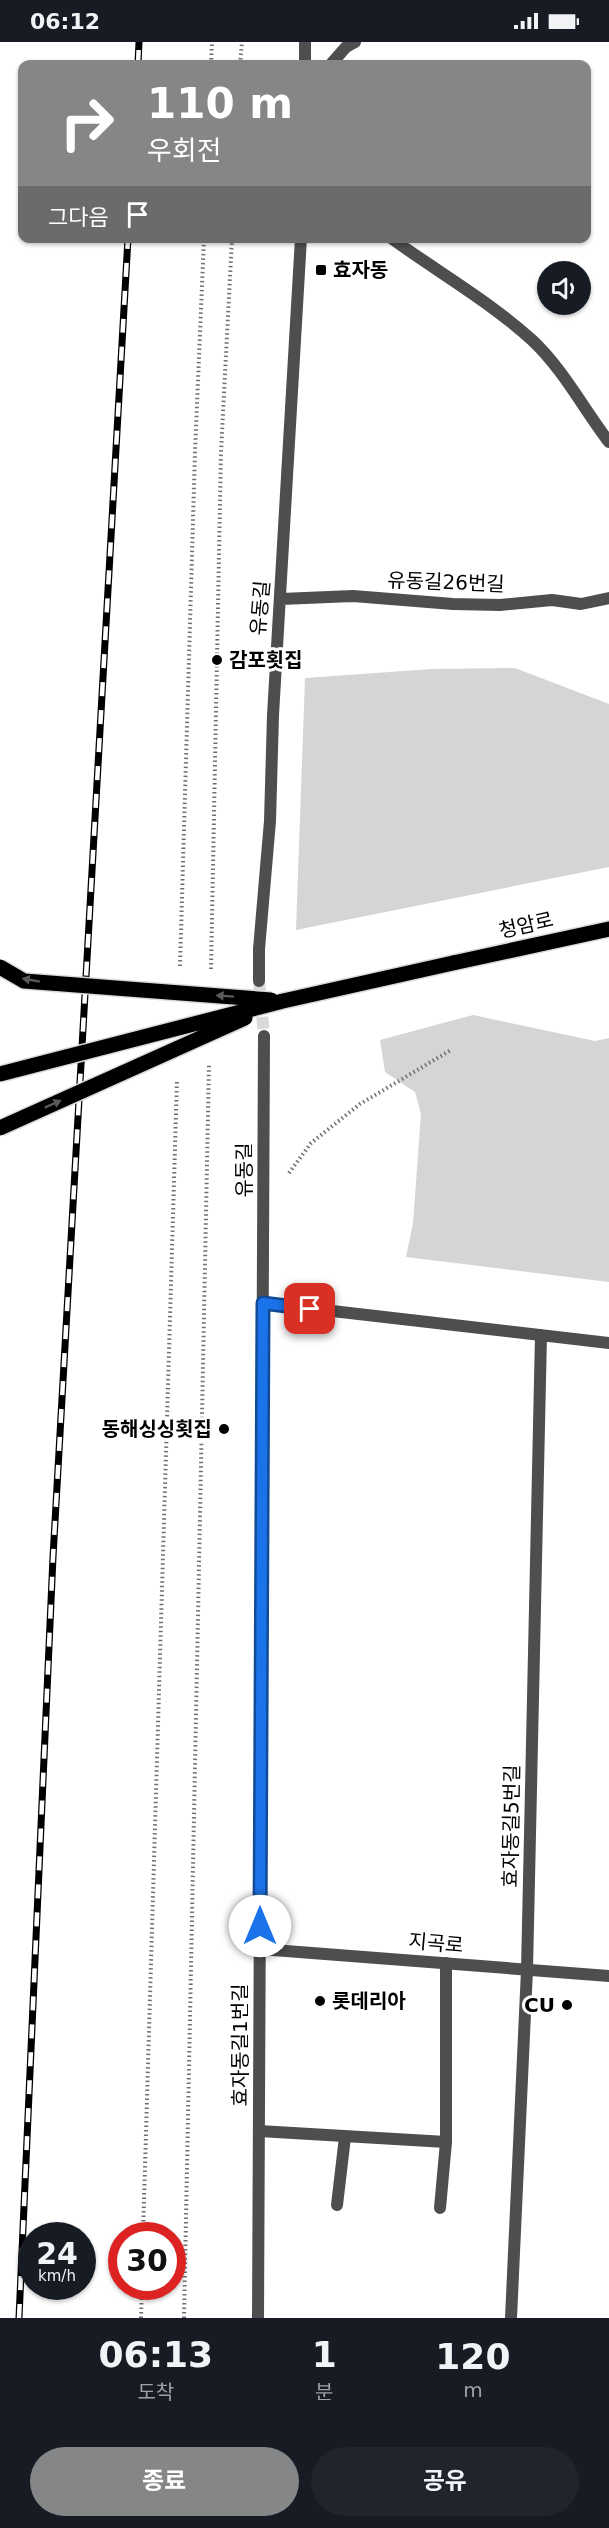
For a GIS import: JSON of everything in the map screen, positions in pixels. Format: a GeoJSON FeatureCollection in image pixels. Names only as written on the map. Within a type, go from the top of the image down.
{"type":"FeatureCollection","features":[{"type":"Feature","properties":{"kind":"main road","name":"청암로"},"geometry":{"type":"LineString","coordinates":[[284,1001],[609,929]]}},
{"type":"Feature","properties":{"kind":"main road"},"geometry":{"type":"LineString","coordinates":[[0,967],[24,981],[284,1001]]}},
{"type":"Feature","properties":{"kind":"main road"},"geometry":{"type":"LineString","coordinates":[[0,1074],[284,1001]]}},
{"type":"Feature","properties":{"kind":"main road"},"geometry":{"type":"LineString","coordinates":[[0,1128],[284,1001]]}},
{"type":"Feature","properties":{"kind":"street"},"geometry":{"type":"LineString","coordinates":[[305,42],[305,60]]}},
{"type":"Feature","properties":{"kind":"street"},"geometry":{"type":"LineString","coordinates":[[335,60],[346,47],[356,42]]}},
{"type":"Feature","properties":{"kind":"street","name":"유동길"},"geometry":{"type":"LineString","coordinates":[[259,981],[259,937],[270,820],[273,715],[301,243]]}},
{"type":"Feature","properties":{"kind":"street"},"geometry":{"type":"LineString","coordinates":[[398,243],[492,307],[533,341],[566,379],[609,442]]}},
{"type":"Feature","properties":{"kind":"street","name":"유동길26번길"},"geometry":{"type":"LineString","coordinates":[[281,599],[353,596],[453,604],[500,605],[552,600],[581,604],[609,598]]}},
{"type":"Feature","properties":{"kind":"street","name":"유동길"},"geometry":{"type":"LineString","coordinates":[[263,1303],[264,1036]]}},
{"type":"Feature","properties":{"kind":"street"},"geometry":{"type":"LineString","coordinates":[[263,1303],[609,1343]]}},
{"type":"Feature","properties":{"kind":"street","name":"효자동길1번길"},"geometry":{"type":"LineString","coordinates":[[258,2318],[263,1303]]}},
{"type":"Feature","properties":{"kind":"street","name":"효자동길5번길"},"geometry":{"type":"LineString","coordinates":[[511,2318],[527,1970],[541,1335]]}},
{"type":"Feature","properties":{"kind":"street","name":"지곡로"},"geometry":{"type":"LineString","coordinates":[[260,1948],[609,1976]]}},
{"type":"Feature","properties":{"kind":"street"},"geometry":{"type":"LineString","coordinates":[[440,2208],[446,2142],[446,1963]]}},
{"type":"Feature","properties":{"kind":"street"},"geometry":{"type":"LineString","coordinates":[[259,2131],[446,2142]]}},
{"type":"Feature","properties":{"kind":"street"},"geometry":{"type":"LineString","coordinates":[[338,2205],[345,2137]]}},
{"type":"Feature","properties":{"kind":"path"},"geometry":{"type":"LineString","coordinates":[[211,60],[212,42]]}},
{"type":"Feature","properties":{"kind":"path"},"geometry":{"type":"LineString","coordinates":[[240,60],[242,42]]}},
{"type":"Feature","properties":{"kind":"path"},"geometry":{"type":"LineString","coordinates":[[180,966],[195,452],[204,243]]}},
{"type":"Feature","properties":{"kind":"path"},"geometry":{"type":"LineString","coordinates":[[211,979],[221,453],[232,243]]}},
{"type":"Feature","properties":{"kind":"path"},"geometry":{"type":"LineString","coordinates":[[264,1188],[283,1181],[311,1143],[360,1104],[451,1050]]}},
{"type":"Feature","properties":{"kind":"path"},"geometry":{"type":"LineString","coordinates":[[184,2318],[209,1062]]}},
{"type":"Feature","properties":{"kind":"path"},"geometry":{"type":"LineString","coordinates":[[143,2222],[177,1074]]}},
{"type":"Feature","properties":{"kind":"path"},"geometry":{"type":"LineString","coordinates":[[141,2318],[142,2300]]}},
{"type":"Feature","properties":{"kind":"shaded area"},"geometry":{"type":"Polygon","coordinates":[[[515,668],[609,704],[609,867],[296,930],[305,678],[432,669],[515,668]]]}},
{"type":"Feature","properties":{"kind":"shaded area"},"geometry":{"type":"Polygon","coordinates":[[[473,1015],[595,1041],[609,1038],[609,1282],[406,1257],[413,1223],[421,1114],[415,1092],[385,1072],[380,1040],[473,1015]]]}},
{"type":"Feature","properties":{"kind":"tunnel"},"geometry":{"type":"LineString","coordinates":[[259,981],[264,1036]]}},
{"type":"Feature","properties":{"kind":"railway"},"geometry":{"type":"LineString","coordinates":[[138,60],[139,42]]}},
{"type":"Feature","properties":{"kind":"railway"},"geometry":{"type":"LineString","coordinates":[[19,2318],[53,1557],[128,243]]}},
{"type":"Feature","properties":{"kind":"place","name":"효자동"},"geometry":{"type":"Point","coordinates":[321,270]}},
{"type":"Feature","properties":{"kind":"place","name":"감포횟집"},"geometry":{"type":"Point","coordinates":[217,660]}},
{"type":"Feature","properties":{"kind":"place","name":"동해싱싱횟집"},"geometry":{"type":"Point","coordinates":[224,1429]}},
{"type":"Feature","properties":{"kind":"place","name":"롯데리아"},"geometry":{"type":"Point","coordinates":[320,2001]}},
{"type":"Feature","properties":{"kind":"place","name":"CU"},"geometry":{"type":"Point","coordinates":[567,2005]}},
{"type":"Feature","properties":{"kind":"route"},"geometry":{"type":"LineString","coordinates":[[260,1926],[263,1303],[310,1309]]}}]}
